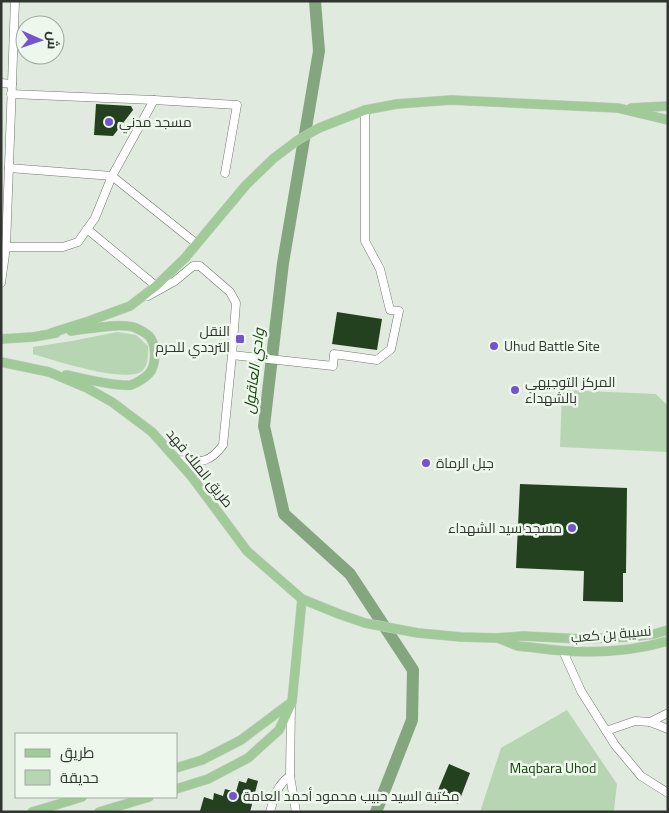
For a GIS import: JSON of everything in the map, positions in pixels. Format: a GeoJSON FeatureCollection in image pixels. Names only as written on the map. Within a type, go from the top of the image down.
{"type":"FeatureCollection","features":[{"type":"Feature","properties":{"kind":"main road"},"geometry":{"type":"LineString","coordinates":[[1,339],[33,338],[130,306],[156,286],[185,258],[246,185],[274,158],[298,140],[319,128],[365,110],[397,104],[451,100],[618,108],[668,106]]}},
{"type":"Feature","properties":{"kind":"main road"},"geometry":{"type":"LineString","coordinates":[[618,108],[668,120]]}},
{"type":"Feature","properties":{"kind":"main road"},"geometry":{"type":"LineString","coordinates":[[49,372],[115,384],[131,385],[145,377],[152,370],[154,356],[154,346],[148,336],[134,327],[118,326],[52,333]]}},
{"type":"Feature","properties":{"kind":"main road","name":"طريق الملك فهد"},"geometry":{"type":"LineString","coordinates":[[1,362],[49,372],[87,388],[112,402],[152,432],[192,477],[247,551],[302,599],[364,623],[418,633],[498,638]]}},
{"type":"Feature","properties":{"kind":"main road"},"geometry":{"type":"LineString","coordinates":[[178,788],[208,779],[248,758],[279,730],[292,702],[302,599]]}},
{"type":"Feature","properties":{"kind":"main road"},"geometry":{"type":"LineString","coordinates":[[498,638],[523,636],[582,640],[630,637],[668,630]]}},
{"type":"Feature","properties":{"kind":"main road","name":"نسيبة بن كعب"},"geometry":{"type":"LineString","coordinates":[[498,638],[518,646],[563,651],[616,650],[668,641]]}},
{"type":"Feature","properties":{"kind":"main road"},"geometry":{"type":"LineString","coordinates":[[178,767],[202,760],[241,740],[292,702]]}},
{"type":"Feature","properties":{"kind":"main road"},"geometry":{"type":"LineString","coordinates":[[32,812],[79,798]]}},
{"type":"Feature","properties":{"kind":"main road"},"geometry":{"type":"LineString","coordinates":[[99,812],[146,798]]}},
{"type":"Feature","properties":{"kind":"street"},"geometry":{"type":"LineString","coordinates":[[1,283],[6,246],[15,1]]}},
{"type":"Feature","properties":{"kind":"street"},"geometry":{"type":"LineString","coordinates":[[1,84],[12,84]]}},
{"type":"Feature","properties":{"kind":"street"},"geometry":{"type":"LineString","coordinates":[[11,94],[237,104],[225,173]]}},
{"type":"Feature","properties":{"kind":"street"},"geometry":{"type":"LineString","coordinates":[[6,246],[63,247],[78,242],[95,218],[112,176],[154,100]]}},
{"type":"Feature","properties":{"kind":"street"},"geometry":{"type":"LineString","coordinates":[[232,354],[333,366],[334,354],[377,360],[392,349],[399,311],[390,310],[380,269],[365,241],[365,110]]}},
{"type":"Feature","properties":{"kind":"street"},"geometry":{"type":"LineString","coordinates":[[9,168],[112,176],[198,244]]}},
{"type":"Feature","properties":{"kind":"street"},"geometry":{"type":"LineString","coordinates":[[87,229],[156,286]]}},
{"type":"Feature","properties":{"kind":"street"},"geometry":{"type":"LineString","coordinates":[[130,306],[175,281],[193,266],[200,266],[230,292],[236,303],[223,445],[209,459],[199,462],[178,460]]}},
{"type":"Feature","properties":{"kind":"street"},"geometry":{"type":"LineString","coordinates":[[563,651],[581,691],[615,745],[641,776],[668,794]]}},
{"type":"Feature","properties":{"kind":"street"},"geometry":{"type":"LineString","coordinates":[[292,702],[290,776],[296,812]]}},
{"type":"Feature","properties":{"kind":"street"},"geometry":{"type":"LineString","coordinates":[[650,722],[668,713]]}},
{"type":"Feature","properties":{"kind":"street"},"geometry":{"type":"LineString","coordinates":[[606,731],[635,720],[650,722],[668,729]]}},
{"type":"Feature","properties":{"kind":"street"},"geometry":{"type":"LineString","coordinates":[[270,812],[278,787],[290,776]]}},
{"type":"Feature","properties":{"kind":"green space"},"geometry":{"type":"Polygon","coordinates":[[[117,332],[136,335],[148,346],[147,363],[142,371],[121,375],[106,373],[33,354],[33,347],[117,332]]]}},
{"type":"Feature","properties":{"kind":"green space"},"geometry":{"type":"Polygon","coordinates":[[[562,390],[656,394],[668,406],[668,452],[560,447],[562,390]]]}},
{"type":"Feature","properties":{"kind":"green space","name":"Maqbara Uhod"},"geometry":{"type":"Polygon","coordinates":[[[567,710],[617,784],[614,810],[611,812],[480,812],[501,748],[567,710]]]}},
{"type":"Feature","properties":{"kind":"building","name":"مسجد مدني"},"geometry":{"type":"Polygon","coordinates":[[[96,104],[131,106],[133,110],[113,136],[94,135],[96,104]]]}},
{"type":"Feature","properties":{"kind":"building"},"geometry":{"type":"Polygon","coordinates":[[[337,312],[382,319],[377,350],[332,344],[337,312]]]}},
{"type":"Feature","properties":{"kind":"building","name":"مسجد سيد الشهداء"},"geometry":{"type":"Polygon","coordinates":[[[520,484],[627,488],[626,573],[623,573],[623,602],[583,601],[584,571],[516,568],[520,484]]]}},
{"type":"Feature","properties":{"kind":"building"},"geometry":{"type":"Polygon","coordinates":[[[449,764],[470,773],[458,804],[436,795],[449,764]]]}},
{"type":"Feature","properties":{"kind":"building"},"geometry":{"type":"Polygon","coordinates":[[[248,778],[258,781],[250,812],[200,811],[204,797],[213,800],[214,793],[223,796],[225,789],[236,792],[239,781],[246,783],[248,778]]]}},
{"type":"Feature","properties":{"kind":"waterway","name":"وادي العاقول"},"geometry":{"type":"LineString","coordinates":[[315,1],[319,51],[283,263],[264,426],[284,514],[350,574],[413,670],[412,720],[376,812]]}},
{"type":"Feature","properties":{"kind":"place","name":"مسجد مدني"},"geometry":{"type":"Point","coordinates":[109,122]}},
{"type":"Feature","properties":{"kind":"place","name":"النقل الترددي للحرم"},"geometry":{"type":"Point","coordinates":[240,339]}},
{"type":"Feature","properties":{"kind":"place","name":"Uhud Battle Site"},"geometry":{"type":"Point","coordinates":[494,346]}},
{"type":"Feature","properties":{"kind":"place","name":"المركز التوجيهي بالشهداء"},"geometry":{"type":"Point","coordinates":[515,390]}},
{"type":"Feature","properties":{"kind":"place","name":"جبل الرماة"},"geometry":{"type":"Point","coordinates":[426,463]}},
{"type":"Feature","properties":{"kind":"place","name":"مسجد سيد الشهداء"},"geometry":{"type":"Point","coordinates":[572,528]}},
{"type":"Feature","properties":{"kind":"place","name":"مكتبة السيد حبيب محمود أحمد العامة"},"geometry":{"type":"Point","coordinates":[233,796]}}]}
